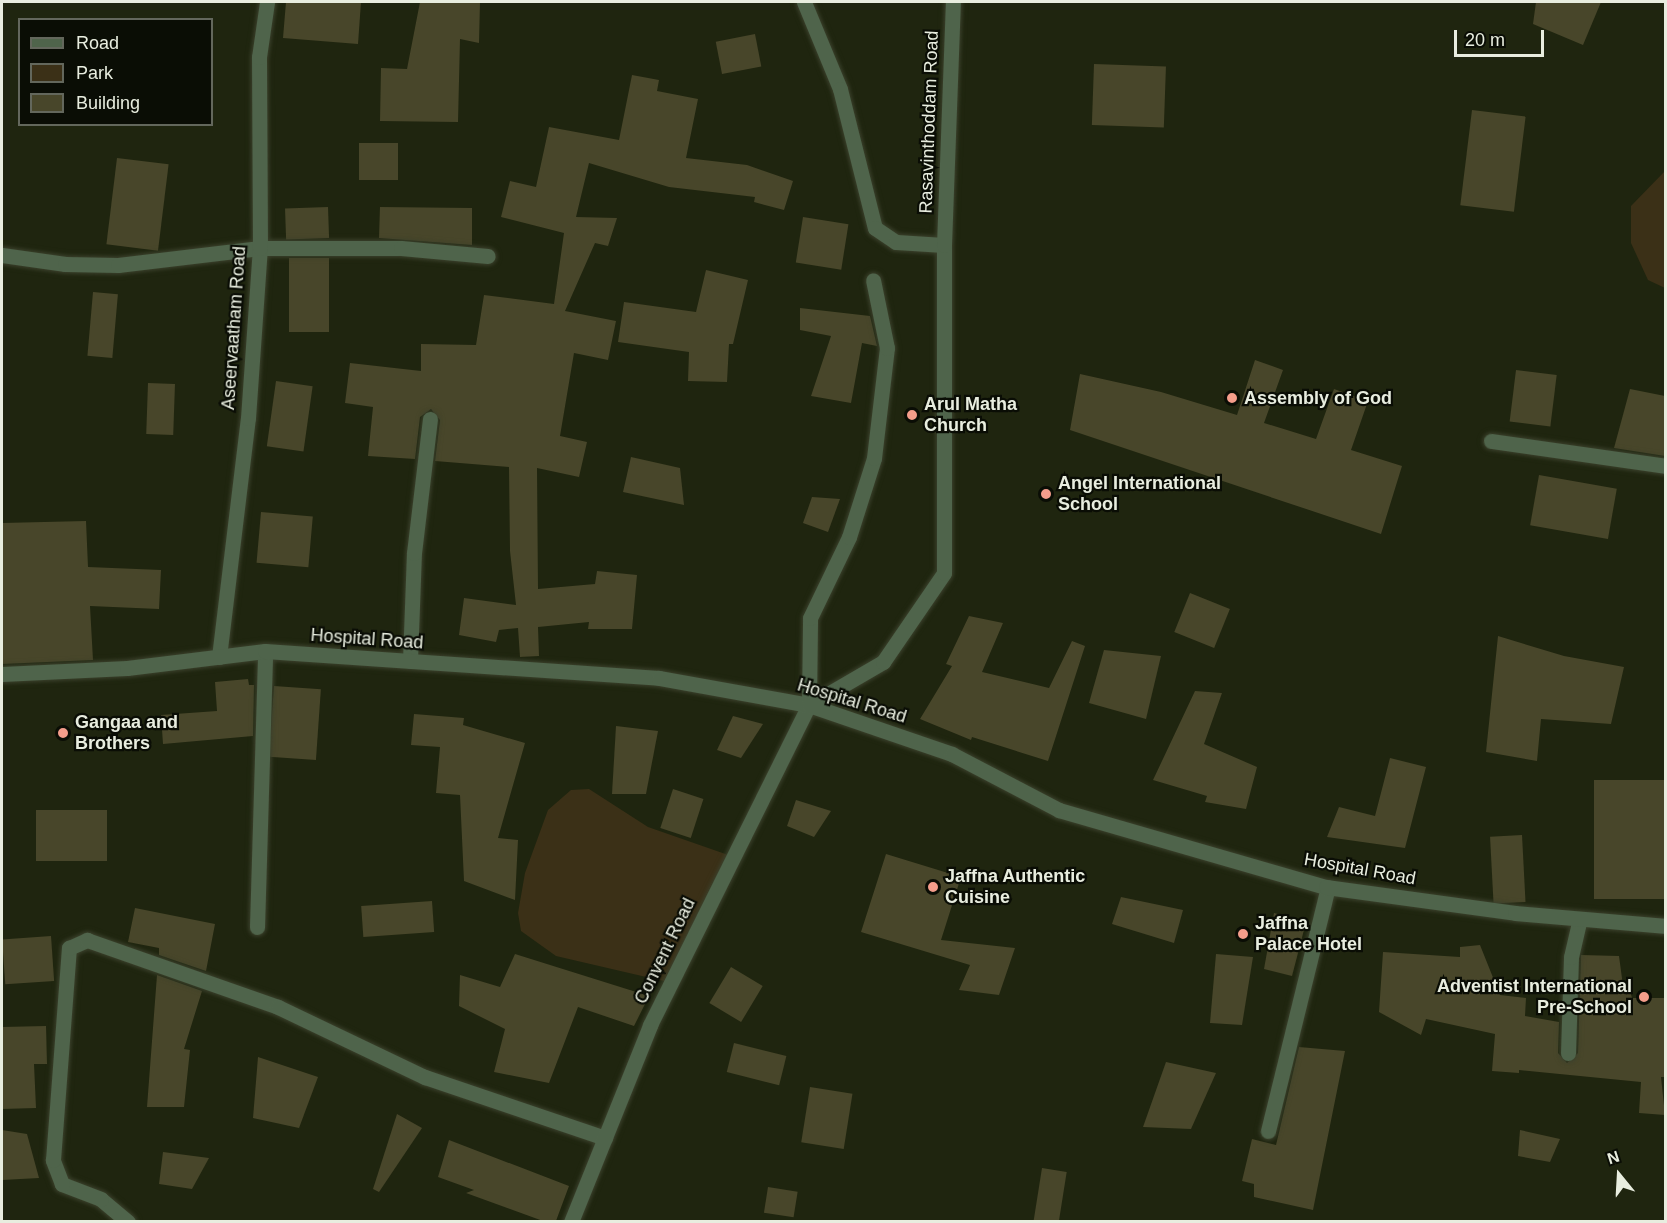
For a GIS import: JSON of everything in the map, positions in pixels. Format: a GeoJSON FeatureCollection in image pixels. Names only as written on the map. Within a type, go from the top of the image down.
{"type":"FeatureCollection","features":[{"type":"Feature","properties":{"kind":"street","name":"Aseervaatham Road"},"geometry":{"type":"LineString","coordinates":[[219,657],[248,418],[260,248],[259,57],[267,2]]}},
{"type":"Feature","properties":{"kind":"street"},"geometry":{"type":"LineString","coordinates":[[804,2],[840,89],[875,228],[896,242],[944,244]]}},
{"type":"Feature","properties":{"kind":"street","name":"Rasavinthoddam Road"},"geometry":{"type":"LineString","coordinates":[[809,705],[884,662],[944,573],[944,244],[953,2]]}},
{"type":"Feature","properties":{"kind":"street"},"geometry":{"type":"LineString","coordinates":[[2,255],[65,264],[118,265],[260,248],[401,248],[488,256]]}},
{"type":"Feature","properties":{"kind":"street"},"geometry":{"type":"LineString","coordinates":[[809,705],[810,618],[849,537],[875,447],[886,348],[873,280]]}},
{"type":"Feature","properties":{"kind":"street"},"geometry":{"type":"LineString","coordinates":[[410,661],[414,553],[430,419]]}},
{"type":"Feature","properties":{"kind":"street"},"geometry":{"type":"LineString","coordinates":[[1491,441],[1665,466]]}},
{"type":"Feature","properties":{"kind":"street"},"geometry":{"type":"LineString","coordinates":[[257,927],[265,651]]}},
{"type":"Feature","properties":{"kind":"street","name":"Hospital Road"},"geometry":{"type":"LineString","coordinates":[[2,674],[127,668],[265,651],[659,678],[809,705],[952,754],[1059,810],[1328,887],[1580,919],[1665,926]]}},
{"type":"Feature","properties":{"kind":"street","name":"Convent Road"},"geometry":{"type":"LineString","coordinates":[[571,1221],[650,1025],[809,705]]}},
{"type":"Feature","properties":{"kind":"street"},"geometry":{"type":"LineString","coordinates":[[1268,1131],[1328,887]]}},
{"type":"Feature","properties":{"kind":"street"},"geometry":{"type":"LineString","coordinates":[[1568,1053],[1571,957],[1580,919]]}},
{"type":"Feature","properties":{"kind":"street"},"geometry":{"type":"LineString","coordinates":[[128,1221],[101,1199],[62,1184],[53,1160],[69,948],[87,940],[278,1007],[424,1077],[605,1138]]}},
{"type":"Feature","properties":{"kind":"green space"},"geometry":{"type":"Polygon","coordinates":[[[1665,171],[1665,288],[1648,280],[1631,243],[1631,206],[1665,171]]]}},
{"type":"Feature","properties":{"kind":"green space"},"geometry":{"type":"Polygon","coordinates":[[[589,789],[648,827],[734,857],[672,983],[556,956],[521,931],[518,913],[525,873],[548,810],[571,790],[589,789]]]}},
{"type":"Feature","properties":{"kind":"building"},"geometry":{"type":"Polygon","coordinates":[[[286,2],[361,2],[358,44],[283,38],[286,2]]]}},
{"type":"Feature","properties":{"kind":"building"},"geometry":{"type":"Polygon","coordinates":[[[420,2],[480,2],[479,43],[460,39],[458,122],[380,121],[381,68],[407,69],[420,2]]]}},
{"type":"Feature","properties":{"kind":"building"},"geometry":{"type":"Polygon","coordinates":[[[1536,2],[1601,2],[1583,45],[1533,24],[1536,2]]]}},
{"type":"Feature","properties":{"kind":"building"},"geometry":{"type":"Polygon","coordinates":[[[755,34],[761,66],[722,74],[716,42],[755,34]]]}},
{"type":"Feature","properties":{"kind":"building"},"geometry":{"type":"Polygon","coordinates":[[[1094,64],[1166,67],[1164,127],[1092,125],[1094,64]]]}},
{"type":"Feature","properties":{"kind":"building"},"geometry":{"type":"Polygon","coordinates":[[[632,75],[659,80],[657,91],[698,99],[686,158],[747,165],[793,181],[784,210],[754,202],[755,197],[669,187],[589,163],[576,217],[617,218],[608,246],[595,243],[565,311],[616,321],[608,360],[574,353],[560,436],[587,442],[579,477],[537,468],[538,589],[595,584],[597,571],[637,575],[632,629],[588,629],[589,622],[538,627],[539,656],[520,657],[518,628],[499,630],[496,642],[459,635],[464,598],[516,605],[510,551],[509,467],[435,461],[440,420],[431,409],[420,417],[415,459],[368,456],[373,407],[345,403],[350,363],[421,371],[421,344],[476,345],[484,295],[554,304],[564,233],[501,217],[510,181],[536,187],[549,127],[619,140],[632,75]]]}},
{"type":"Feature","properties":{"kind":"building"},"geometry":{"type":"Polygon","coordinates":[[[1472,110],[1526,117],[1514,212],[1460,205],[1472,110]]]}},
{"type":"Feature","properties":{"kind":"building"},"geometry":{"type":"Polygon","coordinates":[[[359,143],[398,143],[398,180],[359,180],[359,143]]]}},
{"type":"Feature","properties":{"kind":"building"},"geometry":{"type":"Polygon","coordinates":[[[117,158],[169,164],[158,251],[106,244],[117,158]]]}},
{"type":"Feature","properties":{"kind":"building"},"geometry":{"type":"Polygon","coordinates":[[[328,207],[329,238],[286,239],[285,209],[328,207]]]}},
{"type":"Feature","properties":{"kind":"building"},"geometry":{"type":"Polygon","coordinates":[[[380,207],[472,208],[472,245],[379,238],[380,207]]]}},
{"type":"Feature","properties":{"kind":"building"},"geometry":{"type":"Polygon","coordinates":[[[803,217],[848,224],[841,270],[796,262],[803,217]]]}},
{"type":"Feature","properties":{"kind":"building"},"geometry":{"type":"Polygon","coordinates":[[[289,258],[329,258],[329,332],[289,332],[289,258]]]}},
{"type":"Feature","properties":{"kind":"building"},"geometry":{"type":"Polygon","coordinates":[[[706,270],[748,280],[733,344],[729,344],[727,382],[688,381],[689,352],[618,342],[624,302],[696,312],[706,270]]]}},
{"type":"Feature","properties":{"kind":"building"},"geometry":{"type":"Polygon","coordinates":[[[93,292],[118,294],[112,358],[87,356],[93,292]]]}},
{"type":"Feature","properties":{"kind":"building"},"geometry":{"type":"Polygon","coordinates":[[[800,308],[870,316],[877,346],[862,343],[851,403],[811,396],[831,336],[800,330],[800,308]]]}},
{"type":"Feature","properties":{"kind":"building","name":"Angel International School"},"geometry":{"type":"Polygon","coordinates":[[[1255,360],[1283,370],[1264,423],[1316,439],[1334,389],[1368,401],[1351,450],[1402,466],[1381,534],[1070,430],[1080,374],[1161,392],[1237,415],[1255,360]]]}},
{"type":"Feature","properties":{"kind":"building"},"geometry":{"type":"Polygon","coordinates":[[[1516,370],[1557,375],[1550,427],[1510,422],[1516,370]]]}},
{"type":"Feature","properties":{"kind":"building"},"geometry":{"type":"Polygon","coordinates":[[[276,381],[313,386],[303,452],[267,446],[276,381]]]}},
{"type":"Feature","properties":{"kind":"building"},"geometry":{"type":"Polygon","coordinates":[[[148,383],[175,384],[173,435],[146,434],[148,383]]]}},
{"type":"Feature","properties":{"kind":"building"},"geometry":{"type":"Polygon","coordinates":[[[1630,389],[1665,396],[1665,456],[1614,448],[1630,389]]]}},
{"type":"Feature","properties":{"kind":"building"},"geometry":{"type":"Polygon","coordinates":[[[631,457],[680,468],[684,505],[623,492],[631,457]]]}},
{"type":"Feature","properties":{"kind":"building"},"geometry":{"type":"Polygon","coordinates":[[[1539,475],[1617,489],[1608,539],[1530,525],[1539,475]]]}},
{"type":"Feature","properties":{"kind":"building"},"geometry":{"type":"Polygon","coordinates":[[[812,497],[840,499],[828,532],[803,523],[812,497]]]}},
{"type":"Feature","properties":{"kind":"building"},"geometry":{"type":"Polygon","coordinates":[[[261,512],[313,517],[308,567],[257,563],[261,512]]]}},
{"type":"Feature","properties":{"kind":"building"},"geometry":{"type":"Polygon","coordinates":[[[86,521],[88,567],[161,570],[159,609],[90,606],[93,660],[2,664],[2,523],[86,521]]]}},
{"type":"Feature","properties":{"kind":"building"},"geometry":{"type":"Polygon","coordinates":[[[1190,593],[1230,609],[1214,648],[1174,632],[1190,593]]]}},
{"type":"Feature","properties":{"kind":"building"},"geometry":{"type":"Polygon","coordinates":[[[969,616],[1003,623],[982,672],[1049,688],[1072,641],[1085,646],[1048,761],[972,737],[971,740],[920,719],[952,666],[946,664],[969,616]]]}},
{"type":"Feature","properties":{"kind":"building"},"geometry":{"type":"Polygon","coordinates":[[[1498,636],[1564,656],[1624,667],[1611,724],[1541,719],[1537,761],[1486,752],[1498,636]]]}},
{"type":"Feature","properties":{"kind":"building"},"geometry":{"type":"Polygon","coordinates":[[[1104,650],[1161,656],[1146,719],[1089,703],[1104,650]]]}},
{"type":"Feature","properties":{"kind":"building"},"geometry":{"type":"Polygon","coordinates":[[[248,679],[249,685],[254,685],[253,736],[163,744],[161,715],[217,711],[215,682],[248,679]]]}},
{"type":"Feature","properties":{"kind":"building"},"geometry":{"type":"Polygon","coordinates":[[[274,686],[321,689],[316,760],[269,757],[274,686]]]}},
{"type":"Feature","properties":{"kind":"building"},"geometry":{"type":"Polygon","coordinates":[[[1195,691],[1222,693],[1204,744],[1257,767],[1246,809],[1205,802],[1207,796],[1153,780],[1195,691]]]}},
{"type":"Feature","properties":{"kind":"building"},"geometry":{"type":"Polygon","coordinates":[[[414,714],[464,718],[463,725],[525,743],[498,838],[518,840],[515,900],[464,881],[460,795],[436,793],[440,747],[411,745],[414,714]]]}},
{"type":"Feature","properties":{"kind":"building"},"geometry":{"type":"Polygon","coordinates":[[[733,716],[763,724],[741,758],[717,750],[733,716]]]}},
{"type":"Feature","properties":{"kind":"building"},"geometry":{"type":"Polygon","coordinates":[[[616,726],[658,731],[646,794],[612,794],[616,726]]]}},
{"type":"Feature","properties":{"kind":"building"},"geometry":{"type":"Polygon","coordinates":[[[1390,758],[1426,767],[1405,848],[1327,837],[1339,807],[1375,816],[1390,758]]]}},
{"type":"Feature","properties":{"kind":"building"},"geometry":{"type":"Polygon","coordinates":[[[1594,780],[1665,780],[1665,899],[1594,899],[1594,780]]]}},
{"type":"Feature","properties":{"kind":"building"},"geometry":{"type":"Polygon","coordinates":[[[673,789],[703,799],[691,838],[660,828],[673,789]]]}},
{"type":"Feature","properties":{"kind":"building"},"geometry":{"type":"Polygon","coordinates":[[[796,800],[831,811],[814,837],[787,826],[796,800]]]}},
{"type":"Feature","properties":{"kind":"building"},"geometry":{"type":"Polygon","coordinates":[[[36,810],[107,810],[107,861],[36,861],[36,810]]]}},
{"type":"Feature","properties":{"kind":"building"},"geometry":{"type":"Polygon","coordinates":[[[1522,835],[1526,902],[1494,904],[1490,837],[1522,835]]]}},
{"type":"Feature","properties":{"kind":"building"},"geometry":{"type":"Polygon","coordinates":[[[886,854],[961,877],[941,940],[1015,948],[999,995],[959,990],[970,965],[861,932],[886,854]]]}},
{"type":"Feature","properties":{"kind":"building"},"geometry":{"type":"Polygon","coordinates":[[[1121,897],[1183,910],[1174,943],[1112,924],[1121,897]]]}},
{"type":"Feature","properties":{"kind":"building"},"geometry":{"type":"Polygon","coordinates":[[[432,901],[434,932],[363,937],[361,906],[432,901]]]}},
{"type":"Feature","properties":{"kind":"building"},"geometry":{"type":"Polygon","coordinates":[[[135,908],[215,924],[206,971],[159,955],[159,948],[128,942],[135,908]]]}},
{"type":"Feature","properties":{"kind":"building"},"geometry":{"type":"Polygon","coordinates":[[[1274,913],[1306,922],[1292,976],[1264,969],[1274,913]]]}},
{"type":"Feature","properties":{"kind":"building"},"geometry":{"type":"Polygon","coordinates":[[[51,936],[54,981],[5,984],[2,939],[51,936]]]}},
{"type":"Feature","properties":{"kind":"building"},"geometry":{"type":"Polygon","coordinates":[[[1480,945],[1500,995],[1526,998],[1525,1016],[1559,1022],[1558,1053],[1567,1063],[1578,1053],[1581,955],[1619,956],[1624,993],[1630,991],[1632,998],[1665,998],[1665,1077],[1661,1077],[1665,1115],[1639,1113],[1641,1082],[1519,1070],[1519,1073],[1492,1071],[1495,1034],[1426,1019],[1421,1035],[1379,1012],[1383,952],[1460,957],[1460,947],[1480,945]]]}},
{"type":"Feature","properties":{"kind":"building"},"geometry":{"type":"Polygon","coordinates":[[[515,954],[649,996],[634,1026],[578,1007],[549,1083],[494,1072],[505,1029],[459,1006],[460,975],[500,987],[515,954]]]}},
{"type":"Feature","properties":{"kind":"building"},"geometry":{"type":"Polygon","coordinates":[[[1216,954],[1253,957],[1242,1025],[1210,1023],[1216,954]]]}},
{"type":"Feature","properties":{"kind":"building"},"geometry":{"type":"Polygon","coordinates":[[[731,967],[763,986],[741,1022],[709,1003],[731,967]]]}},
{"type":"Feature","properties":{"kind":"building"},"geometry":{"type":"Polygon","coordinates":[[[157,975],[202,991],[184,1049],[190,1050],[184,1107],[147,1107],[157,975]]]}},
{"type":"Feature","properties":{"kind":"building"},"geometry":{"type":"Polygon","coordinates":[[[46,1026],[47,1064],[34,1064],[36,1108],[2,1109],[2,1027],[46,1026]]]}},
{"type":"Feature","properties":{"kind":"building"},"geometry":{"type":"Polygon","coordinates":[[[734,1043],[786,1056],[779,1085],[727,1072],[734,1043]]]}},
{"type":"Feature","properties":{"kind":"building"},"geometry":{"type":"Polygon","coordinates":[[[1299,1047],[1345,1051],[1313,1210],[1254,1197],[1254,1184],[1242,1181],[1252,1139],[1276,1145],[1299,1047]]]}},
{"type":"Feature","properties":{"kind":"building"},"geometry":{"type":"Polygon","coordinates":[[[258,1057],[318,1077],[299,1128],[253,1118],[258,1057]]]}},
{"type":"Feature","properties":{"kind":"building"},"geometry":{"type":"Polygon","coordinates":[[[1166,1062],[1216,1073],[1191,1129],[1143,1127],[1166,1062]]]}},
{"type":"Feature","properties":{"kind":"building"},"geometry":{"type":"Polygon","coordinates":[[[810,1087],[852,1094],[844,1149],[801,1142],[810,1087]]]}},
{"type":"Feature","properties":{"kind":"building"},"geometry":{"type":"Polygon","coordinates":[[[397,1114],[422,1128],[379,1192],[373,1189],[397,1114]]]}},
{"type":"Feature","properties":{"kind":"building"},"geometry":{"type":"Polygon","coordinates":[[[2,1130],[27,1134],[39,1178],[2,1180],[2,1130]]]}},
{"type":"Feature","properties":{"kind":"building"},"geometry":{"type":"Polygon","coordinates":[[[1520,1130],[1560,1139],[1550,1162],[1518,1156],[1520,1130]]]}},
{"type":"Feature","properties":{"kind":"building"},"geometry":{"type":"Polygon","coordinates":[[[449,1140],[569,1186],[556,1221],[543,1221],[466,1193],[474,1190],[438,1177],[449,1140]]]}},
{"type":"Feature","properties":{"kind":"building"},"geometry":{"type":"Polygon","coordinates":[[[163,1152],[209,1158],[192,1189],[159,1184],[163,1152]]]}},
{"type":"Feature","properties":{"kind":"building"},"geometry":{"type":"Polygon","coordinates":[[[1042,1168],[1067,1172],[1059,1222],[1034,1221],[1042,1168]]]}},
{"type":"Feature","properties":{"kind":"building"},"geometry":{"type":"Polygon","coordinates":[[[768,1187],[798,1192],[794,1217],[764,1213],[768,1187]]]}},
{"type":"Feature","properties":{"kind":"place","name":"Assembly of God"},"geometry":{"type":"Point","coordinates":[1232,398]}},
{"type":"Feature","properties":{"kind":"place","name":"Arul Matha Church"},"geometry":{"type":"Point","coordinates":[912,415]}},
{"type":"Feature","properties":{"kind":"place","name":"Angel International School"},"geometry":{"type":"Point","coordinates":[1046,494]}},
{"type":"Feature","properties":{"kind":"place","name":"Gangaa and Brothers"},"geometry":{"type":"Point","coordinates":[63,733]}},
{"type":"Feature","properties":{"kind":"place","name":"Jaffna Authentic Cuisine"},"geometry":{"type":"Point","coordinates":[933,887]}},
{"type":"Feature","properties":{"kind":"place","name":"Jaffna Palace Hotel"},"geometry":{"type":"Point","coordinates":[1243,934]}},
{"type":"Feature","properties":{"kind":"place","name":"Adventist International Pre-School"},"geometry":{"type":"Point","coordinates":[1644,997]}}]}
